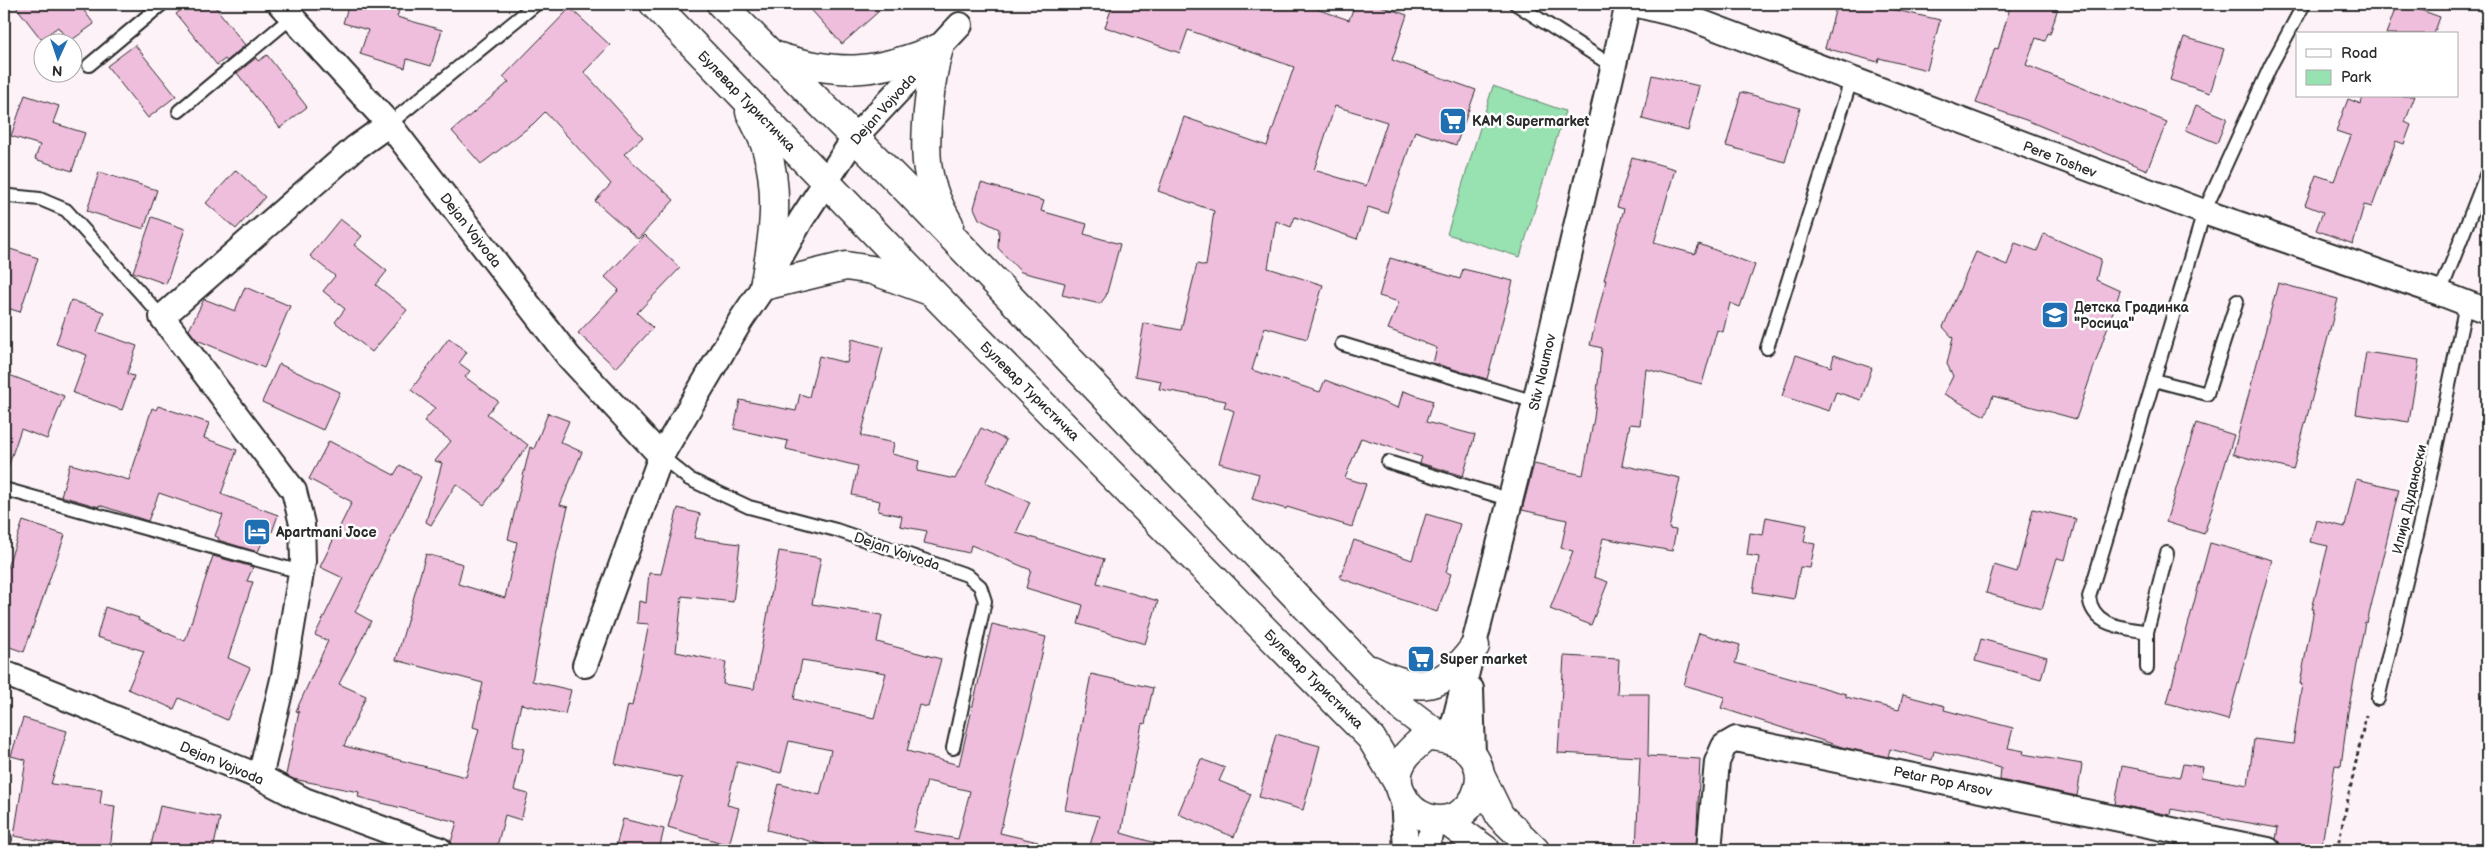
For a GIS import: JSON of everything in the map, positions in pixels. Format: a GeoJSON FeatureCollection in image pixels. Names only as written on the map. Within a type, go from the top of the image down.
{"type":"FeatureCollection","features":[{"type":"Feature","properties":{"kind":"main road","name":"Булевар Туристичка"},"geometry":{"type":"LineString","coordinates":[[654,4],[932,292],[1371,738],[1401,791]]}},
{"type":"Feature","properties":{"kind":"main road"},"geometry":{"type":"LineString","coordinates":[[722,4],[855,137],[1404,709],[1445,738],[1463,745],[1477,766],[1500,816],[1535,850]]}},
{"type":"Feature","properties":{"kind":"main road"},"geometry":{"type":"LineString","coordinates":[[774,55],[802,64],[854,70],[880,68],[904,63],[939,48]]}},
{"type":"Feature","properties":{"kind":"main road"},"geometry":{"type":"LineString","coordinates":[[939,48],[932,72],[928,169],[938,205],[968,255]]}},
{"type":"Feature","properties":{"kind":"main road"},"geometry":{"type":"LineString","coordinates":[[743,95],[767,151],[774,190],[773,222],[764,286],[846,266],[872,270],[932,292]]}},
{"type":"Feature","properties":{"kind":"main road"},"geometry":{"type":"LineString","coordinates":[[1360,664],[1385,677],[1407,684],[1431,684],[1445,679],[1462,665],[1474,646]]}},
{"type":"Feature","properties":{"kind":"main road"},"geometry":{"type":"LineString","coordinates":[[1445,738],[1426,737],[1406,753],[1400,767],[1401,791],[1413,811],[1424,817],[1442,820],[1453,818],[1470,805],[1477,794],[1477,766]]}},
{"type":"Feature","properties":{"kind":"main road"},"geometry":{"type":"LineString","coordinates":[[1442,820],[1486,850]]}},
{"type":"Feature","properties":{"kind":"street","name":"Stiv Naumov"},"geometry":{"type":"LineString","coordinates":[[1445,738],[1474,646],[1511,500],[1628,4]]}},
{"type":"Feature","properties":{"kind":"street","name":"Pere Toshev"},"geometry":{"type":"LineString","coordinates":[[1634,4],[1687,17],[2204,212],[2440,292],[2477,308]]}},
{"type":"Feature","properties":{"kind":"street","name":"Dejan Vojvoda"},"geometry":{"type":"LineString","coordinates":[[286,11],[389,124],[569,357],[660,456]]}},
{"type":"Feature","properties":{"kind":"street","name":"Dejan Vojvoda"},"geometry":{"type":"LineString","coordinates":[[585,665],[660,456],[741,320],[764,286],[826,181],[855,137],[960,25]]}},
{"type":"Feature","properties":{"kind":"street"},"geometry":{"type":"LineString","coordinates":[[260,777],[284,675],[301,572],[302,524],[294,491],[162,317],[355,148],[389,124]]}},
{"type":"Feature","properties":{"kind":"street"},"geometry":{"type":"LineString","coordinates":[[1474,646],[1472,684],[1477,766]]}},
{"type":"Feature","properties":{"kind":"street","name":"Dejan Vojvoda"},"geometry":{"type":"LineString","coordinates":[[4,674],[260,777],[304,800],[440,850]]}},
{"type":"Feature","properties":{"kind":"street","name":"Petar Pop Arsov"},"geometry":{"type":"LineString","coordinates":[[1709,850],[1716,762],[1724,746],[1736,739],[2208,844],[2268,850]]}},
{"type":"Feature","properties":{"kind":"street"},"geometry":{"type":"LineString","coordinates":[[1401,791],[1406,850]]}},
{"type":"Feature","properties":{"kind":"street"},"geometry":{"type":"LineString","coordinates":[[1423,850],[1442,820]]}},
{"type":"Feature","properties":{"kind":"lane"},"geometry":{"type":"LineString","coordinates":[[89,65],[162,4]]}},
{"type":"Feature","properties":{"kind":"lane"},"geometry":{"type":"LineString","coordinates":[[389,124],[536,4]]}},
{"type":"Feature","properties":{"kind":"lane"},"geometry":{"type":"LineString","coordinates":[[1516,4],[1614,68]]}},
{"type":"Feature","properties":{"kind":"lane"},"geometry":{"type":"LineString","coordinates":[[2147,632],[2101,620],[2091,609],[2089,597],[2204,212],[2271,65],[2304,4]]}},
{"type":"Feature","properties":{"kind":"lane"},"geometry":{"type":"LineString","coordinates":[[179,111],[286,11]]}},
{"type":"Feature","properties":{"kind":"lane"},"geometry":{"type":"LineString","coordinates":[[1767,348],[1851,80]]}},
{"type":"Feature","properties":{"kind":"lane"},"geometry":{"type":"LineString","coordinates":[[2440,292],[2487,173]]}},
{"type":"Feature","properties":{"kind":"lane"},"geometry":{"type":"LineString","coordinates":[[10,196],[40,200],[66,210],[162,317]]}},
{"type":"Feature","properties":{"kind":"lane"},"geometry":{"type":"LineString","coordinates":[[2154,380],[2207,394],[2237,301]]}},
{"type":"Feature","properties":{"kind":"lane","name":"Илија Дуданоски"},"geometry":{"type":"LineString","coordinates":[[2378,699],[2423,510],[2477,308]]}},
{"type":"Feature","properties":{"kind":"lane"},"geometry":{"type":"LineString","coordinates":[[1342,344],[1535,402]]}},
{"type":"Feature","properties":{"kind":"lane","name":"Dejan Vojvoda"},"geometry":{"type":"LineString","coordinates":[[660,456],[689,480],[749,507],[836,530],[968,575],[980,586],[985,601],[953,748]]}},
{"type":"Feature","properties":{"kind":"lane"},"geometry":{"type":"LineString","coordinates":[[1388,462],[1511,500]]}},
{"type":"Feature","properties":{"kind":"lane"},"geometry":{"type":"LineString","coordinates":[[4,489],[301,572]]}},
{"type":"Feature","properties":{"kind":"lane"},"geometry":{"type":"LineString","coordinates":[[2147,668],[2147,632],[2167,553]]}},
{"type":"Feature","properties":{"kind":"path"},"geometry":{"type":"LineString","coordinates":[[2337,850],[2368,708],[2378,699]]}},
{"type":"Feature","properties":{"kind":"green space"},"geometry":{"type":"Polygon","coordinates":[[[1493,86],[1565,111],[1520,257],[1447,234],[1493,86]]]}},
{"type":"Feature","properties":{"kind":"building"},"geometry":{"type":"Polygon","coordinates":[[[14,4],[88,4],[82,8],[94,24],[82,33],[62,32],[58,27],[51,32],[36,32],[14,4]]]}},
{"type":"Feature","properties":{"kind":"building"},"geometry":{"type":"Polygon","coordinates":[[[189,4],[213,4],[245,45],[227,61],[225,59],[217,65],[176,14],[189,4]]]}},
{"type":"Feature","properties":{"kind":"building"},"geometry":{"type":"Polygon","coordinates":[[[349,4],[401,4],[397,17],[442,30],[431,66],[407,59],[405,68],[360,54],[368,30],[343,23],[349,4]]]}},
{"type":"Feature","properties":{"kind":"building"},"geometry":{"type":"Polygon","coordinates":[[[806,4],[887,4],[842,44],[806,4]]]}},
{"type":"Feature","properties":{"kind":"building"},"geometry":{"type":"Polygon","coordinates":[[[1113,4],[1302,4],[1349,20],[1355,4],[1375,4],[1407,15],[1392,60],[1476,90],[1456,145],[1415,131],[1387,213],[1368,207],[1357,239],[1295,217],[1291,227],[1276,221],[1268,268],[1323,285],[1307,339],[1265,327],[1252,370],[1320,392],[1325,380],[1398,408],[1403,391],[1433,401],[1426,422],[1475,435],[1463,476],[1420,463],[1422,457],[1361,438],[1345,478],[1366,484],[1352,527],[1287,507],[1286,509],[1252,499],[1259,474],[1219,463],[1234,411],[1224,407],[1226,401],[1159,389],[1161,381],[1135,376],[1144,323],[1181,330],[1197,264],[1206,266],[1214,211],[1158,191],[1184,117],[1267,146],[1294,67],[1188,30],[1180,53],[1105,27],[1113,4]],[[1335,106],[1314,170],[1366,186],[1387,122],[1335,106]]]}},
{"type":"Feature","properties":{"kind":"building"},"geometry":{"type":"Polygon","coordinates":[[[1837,4],[1869,4],[1940,20],[1927,70],[1879,58],[1878,62],[1825,48],[1837,4]]]}},
{"type":"Feature","properties":{"kind":"building"},"geometry":{"type":"Polygon","coordinates":[[[2011,4],[2059,4],[2050,34],[2048,33],[2045,41],[2036,38],[2026,65],[2167,122],[2147,170],[2026,120],[1976,103],[1995,48],[1998,49],[2011,4]]]}},
{"type":"Feature","properties":{"kind":"building"},"geometry":{"type":"Polygon","coordinates":[[[2397,4],[2404,4],[2440,17],[2435,32],[2387,32],[2397,4]]]}},
{"type":"Feature","properties":{"kind":"building"},"geometry":{"type":"Polygon","coordinates":[[[570,8],[610,45],[584,72],[643,137],[624,154],[674,200],[638,239],[595,201],[611,184],[545,112],[533,124],[481,164],[452,131],[509,82],[503,77],[570,8]]]}},
{"type":"Feature","properties":{"kind":"building"},"geometry":{"type":"Polygon","coordinates":[[[2184,37],[2224,49],[2210,93],[2170,80],[2184,37]]]}},
{"type":"Feature","properties":{"kind":"building"},"geometry":{"type":"Polygon","coordinates":[[[135,45],[176,96],[148,118],[107,66],[135,45]]]}},
{"type":"Feature","properties":{"kind":"building"},"geometry":{"type":"Polygon","coordinates":[[[267,55],[307,107],[280,128],[237,73],[256,58],[258,61],[267,55]]]}},
{"type":"Feature","properties":{"kind":"building"},"geometry":{"type":"Polygon","coordinates":[[[1652,75],[1699,86],[1688,131],[1642,119],[1652,75]]]}},
{"type":"Feature","properties":{"kind":"building"},"geometry":{"type":"Polygon","coordinates":[[[1741,92],[1800,108],[1785,162],[1726,146],[1741,92]]]}},
{"type":"Feature","properties":{"kind":"building"},"geometry":{"type":"Polygon","coordinates":[[[25,95],[59,106],[53,123],[85,133],[72,171],[35,159],[40,145],[11,136],[25,95]]]}},
{"type":"Feature","properties":{"kind":"building"},"geometry":{"type":"Polygon","coordinates":[[[2362,98],[2414,98],[2405,122],[2411,125],[2404,144],[2396,141],[2372,207],[2364,205],[2353,244],[2316,230],[2323,212],[2305,205],[2316,175],[2334,181],[2351,136],[2336,131],[2348,99],[2361,104],[2362,98]]]}},
{"type":"Feature","properties":{"kind":"building"},"geometry":{"type":"Polygon","coordinates":[[[2196,105],[2227,118],[2217,143],[2186,130],[2196,105]]]}},
{"type":"Feature","properties":{"kind":"building"},"geometry":{"type":"Polygon","coordinates":[[[1632,157],[1675,169],[1654,243],[1695,254],[1699,244],[1755,265],[1740,307],[1730,303],[1723,332],[1717,330],[1702,384],[1646,369],[1640,425],[1630,424],[1622,465],[1680,478],[1669,529],[1676,530],[1672,551],[1603,538],[1594,577],[1608,582],[1591,625],[1550,609],[1573,551],[1561,548],[1567,520],[1522,510],[1534,464],[1583,475],[1594,418],[1602,348],[1590,345],[1606,280],[1604,280],[1624,209],[1617,207],[1632,157]]]}},
{"type":"Feature","properties":{"kind":"building"},"geometry":{"type":"Polygon","coordinates":[[[236,170],[265,197],[236,229],[206,203],[236,170]]]}},
{"type":"Feature","properties":{"kind":"building"},"geometry":{"type":"Polygon","coordinates":[[[99,172],[157,190],[144,229],[87,211],[99,172]]]}},
{"type":"Feature","properties":{"kind":"building"},"geometry":{"type":"Polygon","coordinates":[[[981,183],[1044,201],[1041,211],[1087,224],[1084,234],[1120,244],[1106,296],[1100,304],[1062,295],[1065,283],[1021,272],[998,248],[999,229],[979,219],[974,208],[981,183]]]}},
{"type":"Feature","properties":{"kind":"building"},"geometry":{"type":"Polygon","coordinates":[[[152,217],[185,229],[166,284],[133,272],[152,217]]]}},
{"type":"Feature","properties":{"kind":"building"},"geometry":{"type":"Polygon","coordinates":[[[340,219],[362,236],[354,245],[387,271],[376,285],[407,310],[372,352],[335,322],[345,309],[323,291],[335,276],[310,256],[340,219]]]}},
{"type":"Feature","properties":{"kind":"building"},"geometry":{"type":"Polygon","coordinates":[[[2044,234],[2101,259],[2096,280],[2120,291],[2076,419],[1993,396],[1985,416],[1944,394],[1953,376],[1947,364],[1953,338],[1943,327],[1976,252],[2007,265],[2015,243],[2037,251],[2044,234]]]}},
{"type":"Feature","properties":{"kind":"building"},"geometry":{"type":"Polygon","coordinates":[[[645,235],[680,268],[637,313],[653,328],[616,368],[578,333],[619,290],[605,277],[645,235]]]}},
{"type":"Feature","properties":{"kind":"building"},"geometry":{"type":"Polygon","coordinates":[[[4,247],[38,258],[20,312],[4,307],[4,247]]]}},
{"type":"Feature","properties":{"kind":"building"},"geometry":{"type":"Polygon","coordinates":[[[1390,258],[1460,279],[1463,269],[1513,281],[1487,379],[1433,363],[1437,348],[1388,329],[1399,302],[1379,296],[1390,258]]]}},
{"type":"Feature","properties":{"kind":"building"},"geometry":{"type":"Polygon","coordinates":[[[2278,283],[2338,299],[2293,470],[2233,454],[2278,283]]]}},
{"type":"Feature","properties":{"kind":"building"},"geometry":{"type":"Polygon","coordinates":[[[245,287],[290,306],[264,368],[197,340],[189,330],[204,299],[235,311],[245,287]]]}},
{"type":"Feature","properties":{"kind":"building"},"geometry":{"type":"Polygon","coordinates":[[[71,300],[104,312],[97,332],[137,346],[127,374],[134,376],[122,410],[73,393],[87,355],[56,344],[71,300]]]}},
{"type":"Feature","properties":{"kind":"building"},"geometry":{"type":"Polygon","coordinates":[[[449,338],[467,352],[459,363],[470,371],[465,377],[498,401],[487,414],[528,445],[484,505],[456,484],[431,525],[426,522],[442,463],[435,461],[451,441],[424,421],[435,408],[411,390],[449,338]]]}},
{"type":"Feature","properties":{"kind":"building"},"geometry":{"type":"Polygon","coordinates":[[[852,339],[883,347],[861,436],[894,443],[892,454],[919,461],[917,471],[955,479],[981,428],[1006,440],[985,483],[1030,502],[1016,533],[1104,559],[1097,583],[1158,601],[1145,644],[1078,624],[1083,605],[1026,588],[1031,570],[971,545],[969,553],[924,543],[927,531],[900,526],[902,516],[878,511],[880,501],[852,495],[858,466],[786,449],[788,441],[734,429],[740,400],[796,411],[800,394],[809,397],[819,356],[847,363],[852,339]]]}},
{"type":"Feature","properties":{"kind":"building"},"geometry":{"type":"Polygon","coordinates":[[[2366,352],[2419,360],[2409,422],[2356,414],[2366,352]]]}},
{"type":"Feature","properties":{"kind":"building"},"geometry":{"type":"Polygon","coordinates":[[[1796,355],[1831,367],[1834,355],[1872,368],[1861,400],[1836,392],[1829,411],[1782,396],[1796,355]]]}},
{"type":"Feature","properties":{"kind":"building"},"geometry":{"type":"Polygon","coordinates":[[[279,364],[340,392],[323,430],[262,402],[279,364]]]}},
{"type":"Feature","properties":{"kind":"building"},"geometry":{"type":"Polygon","coordinates":[[[4,373],[64,396],[47,439],[21,429],[8,467],[4,466],[4,373]]]}},
{"type":"Feature","properties":{"kind":"building"},"geometry":{"type":"Polygon","coordinates":[[[158,406],[209,423],[204,438],[237,450],[221,494],[278,515],[272,532],[267,531],[258,552],[218,540],[219,538],[215,536],[223,515],[159,493],[148,521],[99,505],[99,507],[61,496],[70,464],[129,480],[152,408],[156,410],[158,406]]]}},
{"type":"Feature","properties":{"kind":"building"},"geometry":{"type":"Polygon","coordinates":[[[548,413],[569,421],[560,442],[582,452],[560,505],[568,507],[555,560],[532,681],[571,690],[565,714],[521,704],[512,746],[524,749],[514,790],[528,794],[521,820],[505,815],[496,850],[470,850],[453,846],[451,842],[457,822],[358,797],[359,792],[293,779],[286,775],[299,712],[296,711],[328,641],[315,635],[343,578],[320,567],[352,502],[309,479],[329,441],[394,475],[400,465],[421,477],[355,612],[371,621],[339,684],[366,696],[344,746],[466,777],[479,729],[473,727],[483,683],[396,660],[426,554],[463,564],[458,584],[505,598],[517,542],[508,539],[530,447],[534,449],[548,413]]]}},
{"type":"Feature","properties":{"kind":"building"},"geometry":{"type":"Polygon","coordinates":[[[2196,423],[2234,435],[2204,534],[2166,522],[2196,423]]]}},
{"type":"Feature","properties":{"kind":"building"},"geometry":{"type":"Polygon","coordinates":[[[2356,479],[2399,489],[2367,623],[2365,622],[2348,712],[2341,766],[2335,765],[2321,850],[2281,848],[2276,839],[2278,828],[2171,809],[2170,815],[2115,804],[2122,766],[2180,777],[2183,764],[2203,767],[2201,777],[2248,785],[2254,739],[2293,744],[2302,684],[2300,684],[2314,609],[2312,609],[2328,546],[2310,542],[2316,520],[2345,527],[2356,479]]]}},
{"type":"Feature","properties":{"kind":"building"},"geometry":{"type":"Polygon","coordinates":[[[678,508],[700,514],[694,538],[740,544],[733,602],[682,596],[676,652],[726,662],[723,684],[754,689],[779,551],[821,558],[812,604],[882,615],[877,642],[941,659],[928,707],[919,705],[907,751],[959,765],[992,624],[1046,637],[1000,833],[1038,842],[1037,850],[823,850],[825,845],[767,830],[779,784],[820,795],[831,750],[789,741],[781,773],[737,762],[727,805],[739,808],[729,845],[668,827],[682,778],[615,764],[628,705],[632,706],[649,624],[637,623],[639,601],[646,603],[649,573],[661,574],[678,508]],[[802,660],[794,699],[874,718],[886,673],[802,660]],[[927,781],[913,831],[958,839],[970,791],[927,781]]]}},
{"type":"Feature","properties":{"kind":"building"},"geometry":{"type":"Polygon","coordinates":[[[2033,509],[2076,519],[2065,560],[2057,558],[2042,609],[1986,593],[1994,565],[2017,572],[2033,509]]]}},
{"type":"Feature","properties":{"kind":"building"},"geometry":{"type":"Polygon","coordinates":[[[1426,514],[1460,524],[1446,572],[1451,574],[1437,612],[1340,578],[1354,540],[1412,560],[1426,514]]]}},
{"type":"Feature","properties":{"kind":"building"},"geometry":{"type":"Polygon","coordinates":[[[1766,517],[1807,525],[1804,542],[1815,544],[1810,568],[1800,567],[1794,599],[1753,592],[1759,557],[1747,555],[1750,533],[1763,535],[1766,517]]]}},
{"type":"Feature","properties":{"kind":"building"},"geometry":{"type":"Polygon","coordinates":[[[23,521],[65,535],[24,652],[4,645],[4,577],[23,521]]]}},
{"type":"Feature","properties":{"kind":"building"},"geometry":{"type":"Polygon","coordinates":[[[2210,543],[2272,560],[2228,720],[2167,703],[2210,543]]]}},
{"type":"Feature","properties":{"kind":"building"},"geometry":{"type":"Polygon","coordinates":[[[213,556],[253,567],[247,581],[253,582],[228,658],[250,668],[227,720],[179,698],[174,709],[128,689],[144,651],[97,637],[105,607],[139,618],[138,620],[185,641],[213,556]]]}},
{"type":"Feature","properties":{"kind":"building"},"geometry":{"type":"Polygon","coordinates":[[[1699,633],[1740,645],[1735,663],[1846,694],[1846,697],[1899,710],[1903,695],[1945,706],[1944,710],[2013,728],[2008,748],[2024,751],[2023,754],[2082,764],[2077,796],[2000,780],[2001,768],[1934,751],[1932,760],[1890,749],[1888,757],[1842,747],[1721,708],[1725,697],[1684,685],[1699,633]]]}},
{"type":"Feature","properties":{"kind":"building"},"geometry":{"type":"Polygon","coordinates":[[[1981,639],[2047,657],[2041,679],[1975,661],[1981,639]]]}},
{"type":"Feature","properties":{"kind":"building"},"geometry":{"type":"Polygon","coordinates":[[[1564,656],[1619,659],[1617,694],[1649,694],[1648,756],[1700,759],[1696,850],[1636,850],[1640,757],[1558,753],[1564,656]]]}},
{"type":"Feature","properties":{"kind":"building"},"geometry":{"type":"Polygon","coordinates":[[[1091,674],[1153,688],[1145,724],[1142,723],[1121,833],[1162,845],[1161,850],[1108,850],[1090,845],[1099,816],[1065,810],[1091,674]]]}},
{"type":"Feature","properties":{"kind":"building"},"geometry":{"type":"Polygon","coordinates":[[[23,718],[67,731],[51,784],[102,789],[100,804],[115,806],[110,850],[67,850],[68,845],[14,836],[26,760],[11,756],[23,718]]]}},
{"type":"Feature","properties":{"kind":"building"},"geometry":{"type":"Polygon","coordinates":[[[1276,734],[1320,746],[1303,810],[1259,797],[1276,734]]]}},
{"type":"Feature","properties":{"kind":"building"},"geometry":{"type":"Polygon","coordinates":[[[1201,759],[1225,768],[1219,781],[1251,794],[1234,837],[1178,814],[1201,759]]]}},
{"type":"Feature","properties":{"kind":"building"},"geometry":{"type":"Polygon","coordinates":[[[160,806],[220,818],[213,850],[150,850],[160,806]]]}},
{"type":"Feature","properties":{"kind":"building"},"geometry":{"type":"Polygon","coordinates":[[[623,819],[664,829],[659,850],[615,850],[623,819]]]}},
{"type":"Feature","properties":{"kind":"place","name":"KAM Supermarket"},"geometry":{"type":"Point","coordinates":[1453,121]}},
{"type":"Feature","properties":{"kind":"place","name":"Детска Градинка \"Росица\""},"geometry":{"type":"Point","coordinates":[2055,315]}},
{"type":"Feature","properties":{"kind":"place","name":"Apartmani Joce"},"geometry":{"type":"Point","coordinates":[257,532]}},
{"type":"Feature","properties":{"kind":"place","name":"Super market"},"geometry":{"type":"Point","coordinates":[1421,659]}}]}
